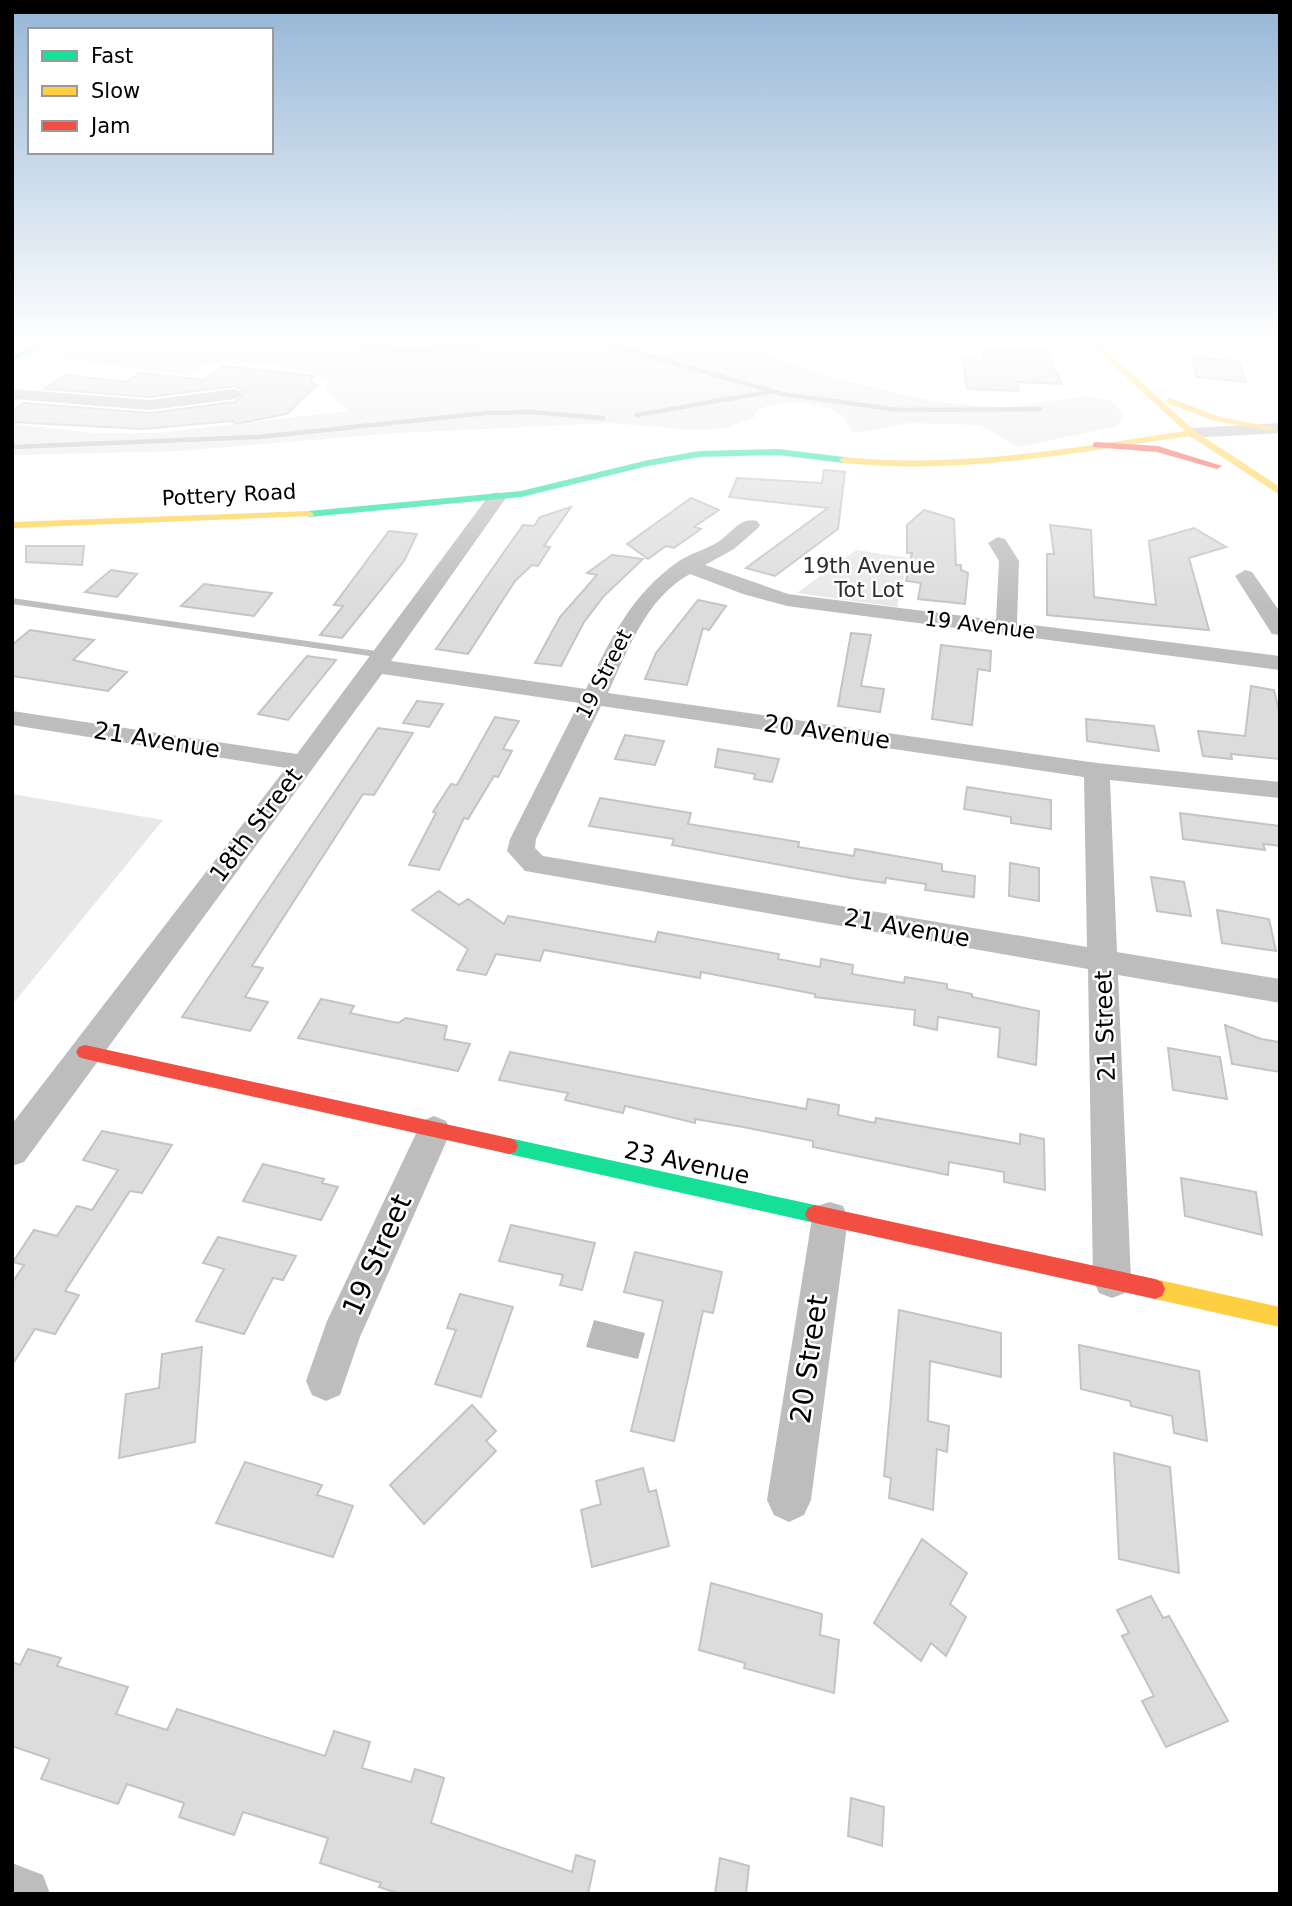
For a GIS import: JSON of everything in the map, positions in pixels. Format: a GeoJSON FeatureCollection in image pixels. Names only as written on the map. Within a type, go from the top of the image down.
{"type":"FeatureCollection","features":[{"type":"Feature","properties":{"kind":"street"},"geometry":{"type":"LineString","coordinates":[[1096,445],[1126,432]]}},
{"type":"Feature","properties":{"kind":"street","name":"Pottery Road"},"geometry":{"type":"LineString","coordinates":[[12,525],[168,522],[497,498],[565,486],[641,465],[695,455],[742,451],[787,453],[894,466],[943,467],[1005,461],[1096,445],[1210,432]]}},
{"type":"Feature","properties":{"kind":"street"},"geometry":{"type":"LineString","coordinates":[[1265,432],[1253,436],[1249,451],[1280,492]]}},
{"type":"Feature","properties":{"kind":"street"},"geometry":{"type":"LineString","coordinates":[[1192,433],[1280,492]]}},
{"type":"Feature","properties":{"kind":"street"},"geometry":{"type":"LineString","coordinates":[[1096,445],[1175,450],[1280,492]]}},
{"type":"Feature","properties":{"kind":"street","name":"18th Street"},"geometry":{"type":"LineString","coordinates":[[12,1151],[380,660],[497,498]]}},
{"type":"Feature","properties":{"kind":"street","name":"19 Street"},"geometry":{"type":"LineString","coordinates":[[535,863],[521,851],[523,839],[634,616],[661,585],[686,565],[727,545],[750,525]]}},
{"type":"Feature","properties":{"kind":"street"},"geometry":{"type":"LineString","coordinates":[[998,542],[1009,561],[1006,628]]}},
{"type":"Feature","properties":{"kind":"street","name":"19 Avenue"},"geometry":{"type":"LineString","coordinates":[[686,565],[750,590],[787,600],[1280,663]]}},
{"type":"Feature","properties":{"kind":"street"},"geometry":{"type":"LineString","coordinates":[[1245,576],[1280,629]]}},
{"type":"Feature","properties":{"kind":"street","name":"20 Avenue"},"geometry":{"type":"LineString","coordinates":[[380,660],[592,697],[1097,771],[1280,790]]}},
{"type":"Feature","properties":{"kind":"street","name":"21 Avenue"},"geometry":{"type":"LineString","coordinates":[[12,718],[303,763]]}},
{"type":"Feature","properties":{"kind":"street","name":"21 Street"},"geometry":{"type":"LineString","coordinates":[[1097,771],[1112,1280]]}},
{"type":"Feature","properties":{"kind":"street","name":"21 Avenue"},"geometry":{"type":"LineString","coordinates":[[535,863],[1280,991]]}},
{"type":"Feature","properties":{"kind":"street","name":"23 Avenue"},"geometry":{"type":"LineString","coordinates":[[85,1052],[1112,1280],[1279,1320]]}},
{"type":"Feature","properties":{"kind":"street","name":"19 Street"},"geometry":{"type":"LineString","coordinates":[[326,1381],[341,1335],[434,1131]]}},
{"type":"Feature","properties":{"kind":"street","name":"20 Street"},"geometry":{"type":"LineString","coordinates":[[789,1500],[830,1218]]}},
{"type":"Feature","properties":{"kind":"street"},"geometry":{"type":"LineString","coordinates":[[12,1889],[24,1894]]}},
{"type":"Feature","properties":{"kind":"lane"},"geometry":{"type":"LineString","coordinates":[[12,601],[380,660]]}},
{"type":"Feature","properties":{"kind":"green space"},"geometry":{"type":"Polygon","coordinates":[[[12,432],[419,432],[179,451],[12,455],[12,432]]]}},
{"type":"Feature","properties":{"kind":"green space"},"geometry":{"type":"Polygon","coordinates":[[[992,432],[1090,432],[1018,447],[992,432]]]}},
{"type":"Feature","properties":{"kind":"green space","name":"19th Avenue Tot Lot"},"geometry":{"type":"Polygon","coordinates":[[[856,550],[908,558],[897,607],[797,593],[856,550]]]}},
{"type":"Feature","properties":{"kind":"green space"},"geometry":{"type":"Polygon","coordinates":[[[12,794],[163,820],[12,1005],[12,794]]]}},
{"type":"Feature","properties":{"kind":"shaded area"},"geometry":{"type":"Polygon","coordinates":[[[594,1320],[645,1333],[638,1359],[586,1347],[594,1320]]]}},
{"type":"Feature","properties":{"kind":"building"},"geometry":{"type":"Polygon","coordinates":[[[824,470],[845,472],[838,529],[775,576],[746,568],[828,508],[729,497],[737,478],[822,483],[824,470]]]}},
{"type":"Feature","properties":{"kind":"building"},"geometry":{"type":"Polygon","coordinates":[[[691,498],[719,510],[694,527],[701,529],[674,548],[666,546],[648,559],[627,544],[691,498]]]}},
{"type":"Feature","properties":{"kind":"building"},"geometry":{"type":"Polygon","coordinates":[[[571,507],[544,546],[550,547],[538,566],[532,565],[515,581],[468,654],[436,649],[523,525],[534,526],[540,517],[571,507]]]}},
{"type":"Feature","properties":{"kind":"building"},"geometry":{"type":"Polygon","coordinates":[[[924,510],[954,519],[956,565],[961,565],[961,570],[968,573],[965,604],[918,599],[921,583],[906,581],[912,553],[907,553],[907,525],[924,510]]]}},
{"type":"Feature","properties":{"kind":"building"},"geometry":{"type":"Polygon","coordinates":[[[1050,525],[1091,530],[1094,597],[1156,605],[1149,541],[1194,528],[1226,547],[1189,558],[1209,630],[1047,615],[1047,554],[1054,554],[1050,525]]]}},
{"type":"Feature","properties":{"kind":"building"},"geometry":{"type":"Polygon","coordinates":[[[389,531],[417,534],[404,561],[342,638],[320,635],[343,606],[334,605],[389,531]]]}},
{"type":"Feature","properties":{"kind":"building"},"geometry":{"type":"Polygon","coordinates":[[[26,546],[84,546],[82,565],[26,562],[26,546]]]}},
{"type":"Feature","properties":{"kind":"building"},"geometry":{"type":"Polygon","coordinates":[[[612,555],[643,559],[604,596],[584,622],[561,666],[535,663],[560,617],[597,575],[587,573],[612,555]]]}},
{"type":"Feature","properties":{"kind":"building"},"geometry":{"type":"Polygon","coordinates":[[[111,570],[137,574],[117,597],[85,592],[111,570]]]}},
{"type":"Feature","properties":{"kind":"building"},"geometry":{"type":"Polygon","coordinates":[[[204,584],[272,593],[254,616],[181,606],[204,584]]]}},
{"type":"Feature","properties":{"kind":"building"},"geometry":{"type":"Polygon","coordinates":[[[698,600],[726,606],[709,630],[703,628],[687,685],[645,679],[656,653],[698,600]]]}},
{"type":"Feature","properties":{"kind":"building"},"geometry":{"type":"Polygon","coordinates":[[[30,630],[94,640],[73,660],[127,672],[108,691],[12,676],[12,645],[30,630]]]}},
{"type":"Feature","properties":{"kind":"building"},"geometry":{"type":"Polygon","coordinates":[[[851,633],[871,635],[861,686],[884,689],[880,712],[838,706],[851,633]]]}},
{"type":"Feature","properties":{"kind":"building"},"geometry":{"type":"Polygon","coordinates":[[[941,645],[991,651],[990,671],[978,669],[972,725],[932,719],[941,645]]]}},
{"type":"Feature","properties":{"kind":"building"},"geometry":{"type":"Polygon","coordinates":[[[307,656],[336,660],[288,720],[258,714],[307,656]]]}},
{"type":"Feature","properties":{"kind":"building"},"geometry":{"type":"Polygon","coordinates":[[[1251,686],[1274,690],[1280,715],[1280,759],[1231,754],[1232,759],[1203,756],[1198,731],[1245,736],[1251,686]]]}},
{"type":"Feature","properties":{"kind":"building"},"geometry":{"type":"Polygon","coordinates":[[[417,701],[443,704],[429,727],[403,723],[417,701]]]}},
{"type":"Feature","properties":{"kind":"building"},"geometry":{"type":"Polygon","coordinates":[[[495,717],[519,721],[503,749],[512,751],[498,777],[494,776],[468,819],[464,818],[439,870],[409,865],[436,813],[433,812],[451,784],[457,785],[495,717]]]}},
{"type":"Feature","properties":{"kind":"building"},"geometry":{"type":"Polygon","coordinates":[[[1086,719],[1154,726],[1159,751],[1087,741],[1086,719]]]}},
{"type":"Feature","properties":{"kind":"building"},"geometry":{"type":"Polygon","coordinates":[[[378,728],[413,733],[374,795],[363,794],[252,966],[263,968],[245,997],[268,1002],[250,1031],[182,1017],[378,728]]]}},
{"type":"Feature","properties":{"kind":"building"},"geometry":{"type":"Polygon","coordinates":[[[625,735],[664,741],[655,765],[615,759],[625,735]]]}},
{"type":"Feature","properties":{"kind":"building"},"geometry":{"type":"Polygon","coordinates":[[[718,749],[779,759],[772,782],[754,779],[755,774],[715,767],[718,749]]]}},
{"type":"Feature","properties":{"kind":"building"},"geometry":{"type":"Polygon","coordinates":[[[967,787],[1051,800],[1051,829],[1011,823],[1011,817],[964,809],[967,787]]]}},
{"type":"Feature","properties":{"kind":"building"},"geometry":{"type":"Polygon","coordinates":[[[600,798],[691,813],[688,824],[799,842],[798,847],[854,856],[855,849],[942,864],[942,871],[975,876],[974,897],[925,890],[926,884],[886,878],[885,883],[851,878],[672,845],[674,839],[589,826],[600,798]]]}},
{"type":"Feature","properties":{"kind":"building"},"geometry":{"type":"Polygon","coordinates":[[[1180,813],[1280,826],[1280,846],[1263,844],[1265,850],[1183,839],[1180,813]]]}},
{"type":"Feature","properties":{"kind":"building"},"geometry":{"type":"Polygon","coordinates":[[[1010,863],[1039,868],[1039,901],[1009,896],[1010,863]]]}},
{"type":"Feature","properties":{"kind":"building"},"geometry":{"type":"Polygon","coordinates":[[[1151,877],[1184,882],[1191,916],[1157,911],[1151,877]]]}},
{"type":"Feature","properties":{"kind":"building"},"geometry":{"type":"Polygon","coordinates":[[[439,891],[459,905],[468,899],[504,924],[508,916],[655,942],[658,932],[779,954],[778,959],[820,967],[821,959],[853,965],[852,974],[904,983],[905,977],[947,984],[947,989],[972,994],[972,997],[1039,1011],[1036,1065],[998,1057],[1000,1028],[938,1017],[937,1030],[914,1025],[915,1010],[815,997],[815,994],[701,972],[700,978],[544,950],[540,961],[496,954],[486,975],[457,970],[468,949],[412,910],[439,891]]]}},
{"type":"Feature","properties":{"kind":"building"},"geometry":{"type":"Polygon","coordinates":[[[1217,910],[1269,919],[1276,951],[1222,943],[1217,910]]]}},
{"type":"Feature","properties":{"kind":"building"},"geometry":{"type":"Polygon","coordinates":[[[321,999],[354,1006],[350,1013],[398,1023],[406,1018],[447,1026],[444,1039],[470,1044],[458,1071],[298,1038],[321,999]]]}},
{"type":"Feature","properties":{"kind":"building"},"geometry":{"type":"Polygon","coordinates":[[[1225,1025],[1261,1039],[1280,1042],[1280,1072],[1232,1064],[1225,1025]]]}},
{"type":"Feature","properties":{"kind":"building"},"geometry":{"type":"Polygon","coordinates":[[[1168,1048],[1220,1057],[1227,1099],[1173,1090],[1168,1048]]]}},
{"type":"Feature","properties":{"kind":"building"},"geometry":{"type":"Polygon","coordinates":[[[510,1052],[806,1109],[808,1099],[839,1105],[838,1115],[875,1123],[876,1118],[1020,1144],[1020,1134],[1044,1139],[1045,1190],[1004,1182],[1004,1172],[949,1162],[948,1175],[813,1147],[813,1141],[743,1127],[695,1119],[695,1123],[625,1106],[623,1113],[565,1100],[568,1093],[499,1080],[510,1052]]]}},
{"type":"Feature","properties":{"kind":"building"},"geometry":{"type":"Polygon","coordinates":[[[102,1131],[172,1145],[142,1193],[130,1191],[65,1291],[79,1295],[55,1334],[35,1329],[12,1365],[12,1283],[24,1265],[13,1262],[34,1230],[57,1236],[77,1206],[92,1210],[118,1170],[83,1160],[102,1131]]]}},
{"type":"Feature","properties":{"kind":"building"},"geometry":{"type":"Polygon","coordinates":[[[263,1164],[324,1179],[322,1183],[338,1187],[321,1220],[243,1201],[263,1164]]]}},
{"type":"Feature","properties":{"kind":"building"},"geometry":{"type":"Polygon","coordinates":[[[1181,1178],[1256,1192],[1262,1235],[1185,1216],[1181,1178]]]}},
{"type":"Feature","properties":{"kind":"building"},"geometry":{"type":"Polygon","coordinates":[[[511,1225],[595,1243],[582,1290],[560,1285],[563,1275],[499,1261],[511,1225]]]}},
{"type":"Feature","properties":{"kind":"building"},"geometry":{"type":"Polygon","coordinates":[[[218,1237],[296,1256],[283,1280],[273,1278],[244,1334],[196,1321],[224,1269],[203,1263],[218,1237]]]}},
{"type":"Feature","properties":{"kind":"building"},"geometry":{"type":"Polygon","coordinates":[[[635,1252],[722,1272],[713,1313],[703,1311],[674,1441],[631,1431],[663,1301],[624,1292],[635,1252]]]}},
{"type":"Feature","properties":{"kind":"building"},"geometry":{"type":"Polygon","coordinates":[[[460,1294],[513,1307],[481,1397],[435,1384],[456,1330],[447,1328],[460,1294]]]}},
{"type":"Feature","properties":{"kind":"building"},"geometry":{"type":"Polygon","coordinates":[[[899,1310],[1001,1333],[1001,1377],[930,1361],[928,1421],[949,1426],[947,1452],[937,1449],[933,1510],[889,1498],[891,1478],[884,1476],[899,1310]]]}},
{"type":"Feature","properties":{"kind":"building"},"geometry":{"type":"Polygon","coordinates":[[[1079,1345],[1199,1371],[1207,1441],[1174,1433],[1172,1416],[1131,1406],[1130,1401],[1081,1389],[1079,1345]]]}},
{"type":"Feature","properties":{"kind":"building"},"geometry":{"type":"Polygon","coordinates":[[[202,1347],[195,1442],[119,1458],[126,1394],[159,1388],[162,1354],[202,1347]]]}},
{"type":"Feature","properties":{"kind":"building"},"geometry":{"type":"Polygon","coordinates":[[[472,1405],[496,1431],[486,1441],[496,1451],[424,1524],[390,1485],[472,1405]]]}},
{"type":"Feature","properties":{"kind":"building"},"geometry":{"type":"Polygon","coordinates":[[[1114,1453],[1170,1467],[1179,1573],[1119,1559],[1114,1453]]]}},
{"type":"Feature","properties":{"kind":"building"},"geometry":{"type":"Polygon","coordinates":[[[245,1462],[322,1485],[317,1495],[353,1506],[333,1557],[216,1523],[245,1462]]]}},
{"type":"Feature","properties":{"kind":"building"},"geometry":{"type":"Polygon","coordinates":[[[643,1468],[649,1492],[656,1490],[669,1546],[592,1567],[581,1510],[601,1504],[596,1481],[643,1468]]]}},
{"type":"Feature","properties":{"kind":"building"},"geometry":{"type":"Polygon","coordinates":[[[922,1539],[967,1573],[950,1604],[966,1617],[946,1656],[931,1643],[921,1661],[874,1623],[922,1539]]]}},
{"type":"Feature","properties":{"kind":"building"},"geometry":{"type":"Polygon","coordinates":[[[711,1583],[822,1614],[820,1635],[839,1640],[834,1693],[744,1668],[745,1663],[699,1650],[711,1583]]]}},
{"type":"Feature","properties":{"kind":"building"},"geometry":{"type":"Polygon","coordinates":[[[1151,1596],[1163,1618],[1169,1616],[1228,1721],[1166,1747],[1142,1701],[1154,1696],[1122,1636],[1129,1633],[1117,1610],[1151,1596]]]}},
{"type":"Feature","properties":{"kind":"building"},"geometry":{"type":"Polygon","coordinates":[[[28,1649],[61,1658],[57,1666],[128,1687],[116,1714],[167,1730],[177,1709],[325,1756],[334,1731],[370,1742],[362,1768],[411,1782],[415,1769],[444,1778],[431,1823],[572,1872],[576,1855],[595,1861],[588,1894],[400,1894],[379,1887],[381,1883],[320,1863],[328,1838],[243,1812],[234,1835],[179,1817],[184,1803],[127,1784],[118,1804],[41,1779],[50,1759],[12,1746],[12,1662],[20,1665],[28,1649]]]}},
{"type":"Feature","properties":{"kind":"building"},"geometry":{"type":"Polygon","coordinates":[[[851,1798],[884,1807],[882,1846],[848,1836],[851,1798]]]}},
{"type":"Feature","properties":{"kind":"building"},"geometry":{"type":"Polygon","coordinates":[[[720,1858],[749,1866],[746,1894],[715,1894],[720,1858]]]}},
{"type":"Feature","properties":{"kind":"waterway"},"geometry":{"type":"LineString","coordinates":[[12,447],[259,437],[307,432]]}},
{"type":"Feature","properties":{"kind":"traffic: fast"},"geometry":{"type":"LineString","coordinates":[[309,514],[521,494],[648,463],[699,454],[778,452],[844,460]]}},
{"type":"Feature","properties":{"kind":"traffic: fast"},"geometry":{"type":"LineString","coordinates":[[509,1146],[815,1214]]}},
{"type":"Feature","properties":{"kind":"traffic: slow"},"geometry":{"type":"LineString","coordinates":[[1191,432],[1280,492]]}},
{"type":"Feature","properties":{"kind":"traffic: slow"},"geometry":{"type":"LineString","coordinates":[[844,460],[888,464],[975,463],[1192,433]]}},
{"type":"Feature","properties":{"kind":"traffic: slow"},"geometry":{"type":"LineString","coordinates":[[12,525],[309,514]]}},
{"type":"Feature","properties":{"kind":"traffic: slow"},"geometry":{"type":"LineString","coordinates":[[1155,1289],[1280,1317]]}},
{"type":"Feature","properties":{"kind":"traffic: jam"},"geometry":{"type":"LineString","coordinates":[[1096,445],[1158,449],[1217,466]]}},
{"type":"Feature","properties":{"kind":"traffic: jam"},"geometry":{"type":"LineString","coordinates":[[85,1052],[509,1146]]}},
{"type":"Feature","properties":{"kind":"traffic: jam"},"geometry":{"type":"LineString","coordinates":[[815,1214],[1155,1289]]}}]}
